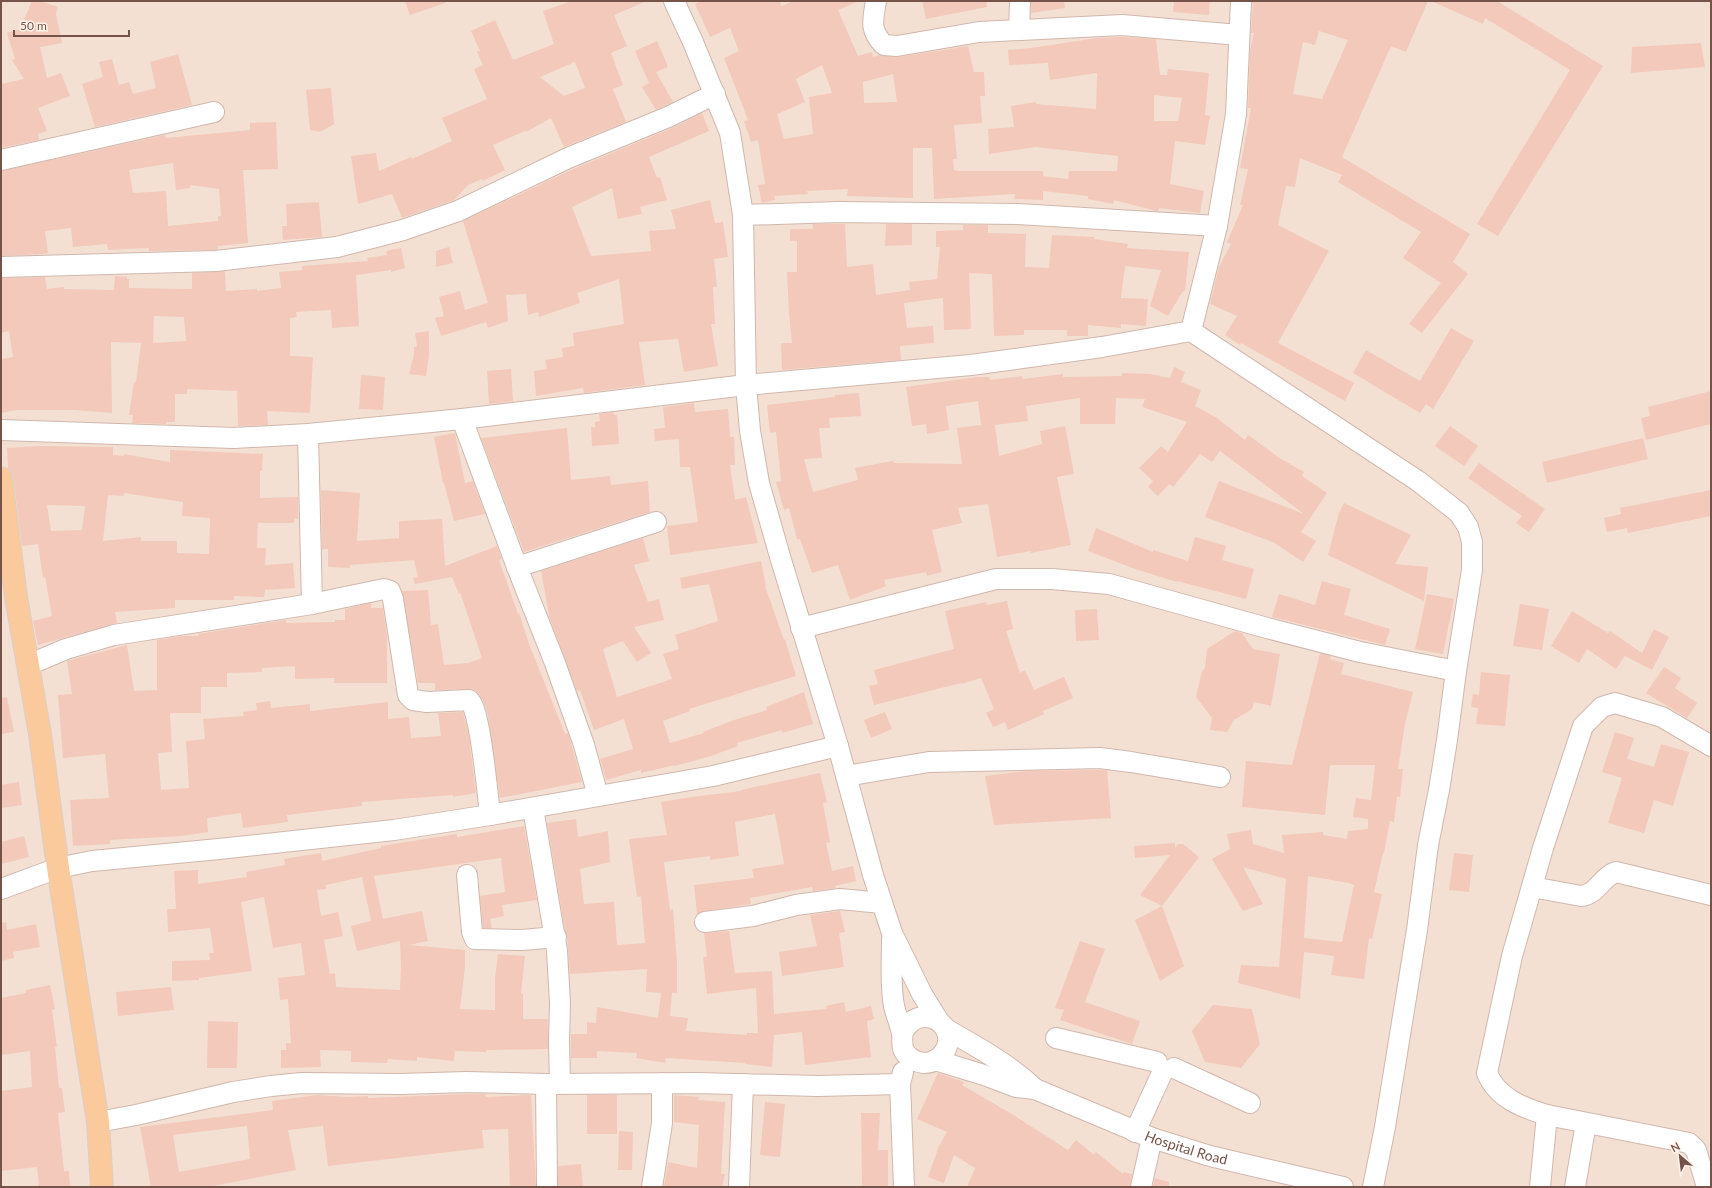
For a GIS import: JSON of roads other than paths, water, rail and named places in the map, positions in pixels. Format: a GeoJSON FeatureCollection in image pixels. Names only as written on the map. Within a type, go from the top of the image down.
{"type":"FeatureCollection","features":[{"type":"Feature","properties":{"kind":"main road"},"geometry":{"type":"LineString","coordinates":[[1,478],[8,597],[28,665],[40,734],[58,868],[98,1122],[102,1187]]}},
{"type":"Feature","properties":{"kind":"street"},"geometry":{"type":"LineString","coordinates":[[674,1],[730,133],[743,215],[746,385],[750,431],[759,483],[801,628],[838,746],[882,903],[892,933],[922,994],[942,1025],[948,1038],[947,1047],[942,1055],[927,1063],[918,1062],[910,1058],[904,1051],[902,1034],[894,1006],[892,933]]}},
{"type":"Feature","properties":{"kind":"street"},"geometry":{"type":"LineString","coordinates":[[876,1],[872,24],[876,37],[884,45],[897,46],[979,32],[1122,25],[1239,35]]}},
{"type":"Feature","properties":{"kind":"street"},"geometry":{"type":"LineString","coordinates":[[1019,30],[1020,1]]}},
{"type":"Feature","properties":{"kind":"street"},"geometry":{"type":"LineString","coordinates":[[1191,331],[1217,226],[1236,114],[1241,1]]}},
{"type":"Feature","properties":{"kind":"street"},"geometry":{"type":"LineString","coordinates":[[1,267],[216,261],[337,247],[403,230],[458,211],[568,158],[668,117],[714,94]]}},
{"type":"Feature","properties":{"kind":"street"},"geometry":{"type":"LineString","coordinates":[[1,160],[214,112]]}},
{"type":"Feature","properties":{"kind":"street"},"geometry":{"type":"LineString","coordinates":[[743,215],[838,212],[1018,214],[1217,226]]}},
{"type":"Feature","properties":{"kind":"street"},"geometry":{"type":"LineString","coordinates":[[1,430],[234,438],[308,434],[462,419],[746,385],[971,365],[1102,347],[1191,331],[1418,481],[1459,513],[1468,527],[1472,542],[1472,570],[1439,790],[1428,845],[1417,930],[1385,1127],[1373,1187]]}},
{"type":"Feature","properties":{"kind":"street"},"geometry":{"type":"LineString","coordinates":[[462,419],[517,567],[555,663],[584,745],[598,796]]}},
{"type":"Feature","properties":{"kind":"street"},"geometry":{"type":"LineString","coordinates":[[308,434],[312,604]]}},
{"type":"Feature","properties":{"kind":"street"},"geometry":{"type":"LineString","coordinates":[[517,567],[656,522]]}},
{"type":"Feature","properties":{"kind":"street"},"geometry":{"type":"LineString","coordinates":[[801,628],[996,579],[1052,578],[1109,584],[1360,652],[1456,671]]}},
{"type":"Feature","properties":{"kind":"street"},"geometry":{"type":"LineString","coordinates":[[28,665],[66,649],[114,635],[312,604],[384,589],[390,591],[393,598],[408,695],[413,700],[427,702],[469,700],[474,706],[482,744],[490,815]]}},
{"type":"Feature","properties":{"kind":"street"},"geometry":{"type":"LineString","coordinates":[[1707,1187],[1696,1150],[1689,1143],[1547,1115],[1526,1109],[1498,1091],[1491,1083],[1487,1073],[1512,956],[1543,848],[1582,726],[1602,707],[1615,703],[1662,717],[1711,746]]}},
{"type":"Feature","properties":{"kind":"street"},"geometry":{"type":"LineString","coordinates":[[1,888],[58,868],[92,861],[394,830],[533,808],[713,776],[838,746]]}},
{"type":"Feature","properties":{"kind":"street"},"geometry":{"type":"LineString","coordinates":[[846,776],[929,762],[1100,758],[1220,778]]}},
{"type":"Feature","properties":{"kind":"street"},"geometry":{"type":"LineString","coordinates":[[533,808],[556,937],[560,1003],[559,1041],[553,1083],[547,1187]]}},
{"type":"Feature","properties":{"kind":"street"},"geometry":{"type":"LineString","coordinates":[[1532,887],[1581,896],[1588,895],[1610,874],[1616,872],[1711,896]]}},
{"type":"Feature","properties":{"kind":"street"},"geometry":{"type":"LineString","coordinates":[[466,874],[472,932],[475,939],[522,940],[556,937]]}},
{"type":"Feature","properties":{"kind":"street"},"geometry":{"type":"LineString","coordinates":[[705,922],[754,916],[796,905],[840,899],[882,903]]}},
{"type":"Feature","properties":{"kind":"street"},"geometry":{"type":"LineString","coordinates":[[902,1034],[906,1026],[912,1020],[921,1017],[930,1017],[1019,1074],[1035,1090]]}},
{"type":"Feature","properties":{"kind":"street"},"geometry":{"type":"LineString","coordinates":[[1056,1038],[1164,1068],[1250,1103]]}},
{"type":"Feature","properties":{"kind":"street"},"geometry":{"type":"LineString","coordinates":[[904,1187],[900,1084],[905,1065],[910,1058]]}},
{"type":"Feature","properties":{"kind":"street"},"geometry":{"type":"LineString","coordinates":[[935,1060],[984,1075],[1016,1087],[1035,1090]]}},
{"type":"Feature","properties":{"kind":"street"},"geometry":{"type":"LineString","coordinates":[[1141,1187],[1143,1135],[1164,1068]]}},
{"type":"Feature","properties":{"kind":"street"},"geometry":{"type":"LineString","coordinates":[[98,1122],[136,1116],[233,1092],[302,1083],[662,1083],[818,1086],[900,1084]]}},
{"type":"Feature","properties":{"kind":"street"},"geometry":{"type":"LineString","coordinates":[[652,1187],[662,1123],[662,1083]]}},
{"type":"Feature","properties":{"kind":"street"},"geometry":{"type":"LineString","coordinates":[[739,1187],[743,1084]]}},
{"type":"Feature","properties":{"kind":"street","name":"Hospital Road"},"geometry":{"type":"LineString","coordinates":[[1035,1090],[1143,1135],[1210,1156],[1343,1187]]}},
{"type":"Feature","properties":{"kind":"street"},"geometry":{"type":"LineString","coordinates":[[1540,1187],[1547,1115]]}},
{"type":"Feature","properties":{"kind":"street"},"geometry":{"type":"LineString","coordinates":[[1575,1187],[1586,1123]]}}]}
